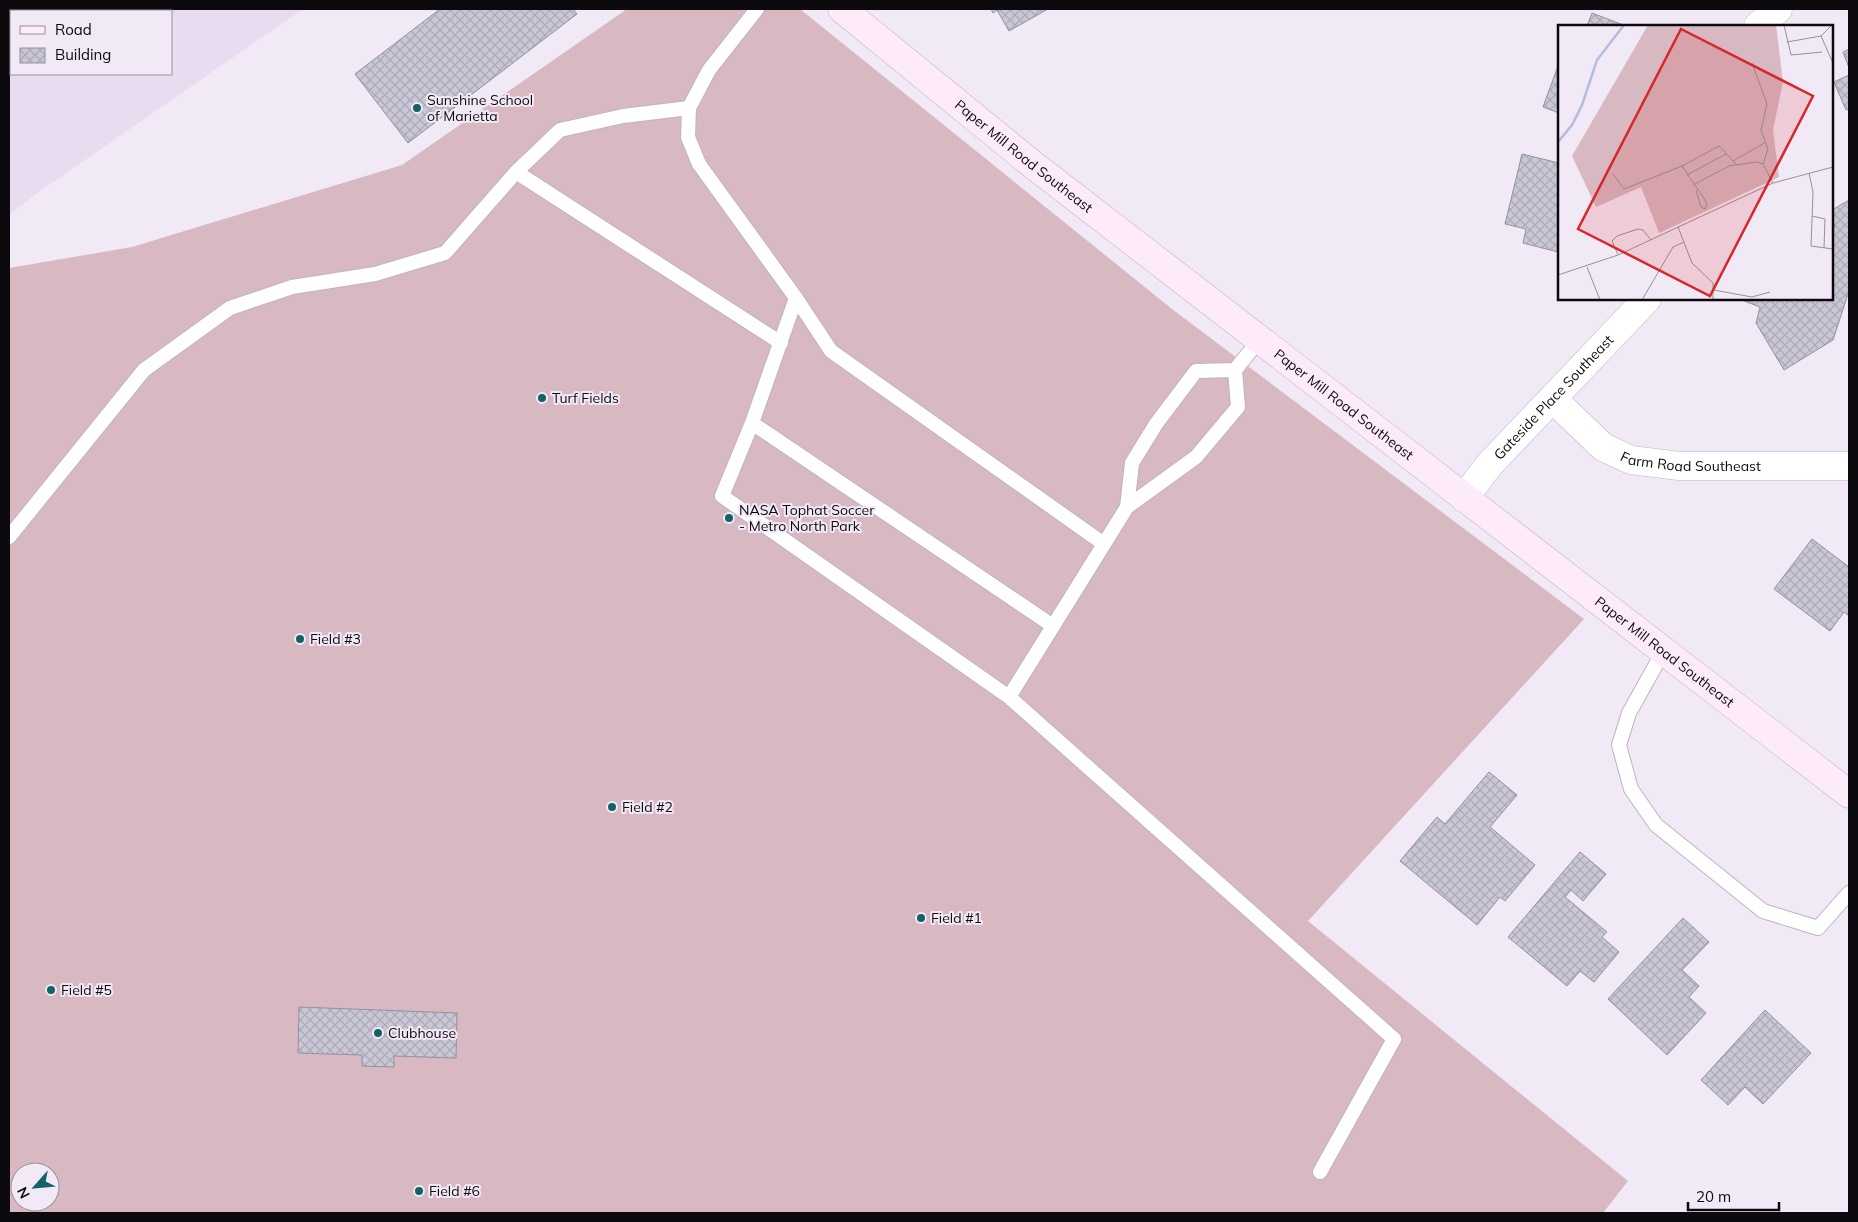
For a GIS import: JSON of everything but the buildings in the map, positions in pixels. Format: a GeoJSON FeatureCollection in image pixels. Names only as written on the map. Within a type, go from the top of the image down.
{"type":"FeatureCollection","features":[{"type":"Feature","properties":{"kind":"street","name":"Paper Mill Road Southeast"},"geometry":{"type":"LineString","coordinates":[[842,9],[1032,164],[1849,794]]}},
{"type":"Feature","properties":{"kind":"street"},"geometry":{"type":"LineString","coordinates":[[1759,25],[1778,9]]}},
{"type":"Feature","properties":{"kind":"street","name":"Gateside Place Southeast"},"geometry":{"type":"LineString","coordinates":[[1464,498],[1489,465],[1646,300]]}},
{"type":"Feature","properties":{"kind":"street","name":"Farm Road Southeast"},"geometry":{"type":"LineString","coordinates":[[1553,399],[1603,447],[1631,460],[1678,466],[1849,466]]}},
{"type":"Feature","properties":{"kind":"lane"},"geometry":{"type":"LineString","coordinates":[[757,9],[709,70],[689,108],[688,137],[699,164],[796,298],[831,351],[1104,544]]}},
{"type":"Feature","properties":{"kind":"lane"},"geometry":{"type":"LineString","coordinates":[[9,537],[144,370],[230,308],[292,287],[375,274],[445,253],[516,172],[560,130],[623,116],[689,108]]}},
{"type":"Feature","properties":{"kind":"lane"},"geometry":{"type":"LineString","coordinates":[[516,172],[781,343]]}},
{"type":"Feature","properties":{"kind":"lane"},"geometry":{"type":"LineString","coordinates":[[796,298],[752,423],[722,496],[1009,697],[1394,1039],[1320,1172]]}},
{"type":"Feature","properties":{"kind":"lane"},"geometry":{"type":"LineString","coordinates":[[1009,697],[1128,507],[1196,457],[1238,407],[1234,370],[1260,339]]}},
{"type":"Feature","properties":{"kind":"lane"},"geometry":{"type":"LineString","coordinates":[[1128,507],[1132,463],[1156,424],[1196,371],[1234,370]]}},
{"type":"Feature","properties":{"kind":"lane"},"geometry":{"type":"LineString","coordinates":[[752,423],[1053,626]]}},
{"type":"Feature","properties":{"kind":"lane"},"geometry":{"type":"LineString","coordinates":[[1664,652],[1629,713],[1619,745],[1631,789],[1656,825],[1763,911],[1818,928],[1849,893]]}},
{"type":"Feature","properties":{"kind":"shaded area"},"geometry":{"type":"Polygon","coordinates":[[[9,9],[303,9],[36,194],[9,215],[9,9]]]}},
{"type":"Feature","properties":{"kind":"shaded area","name":"NASA Tophat Soccer - Metro North Park"},"geometry":{"type":"Polygon","coordinates":[[[627,9],[800,9],[1172,309],[1584,619],[1308,921],[1628,1181],[1603,1213],[9,1213],[9,268],[132,247],[402,165],[627,9]]]}},
{"type":"Feature","properties":{"kind":"place","name":"Sunshine School of Marietta"},"geometry":{"type":"Point","coordinates":[417,108]}},
{"type":"Feature","properties":{"kind":"place","name":"Turf Fields"},"geometry":{"type":"Point","coordinates":[542,398]}},
{"type":"Feature","properties":{"kind":"place","name":"NASA Tophat Soccer - Metro North Park"},"geometry":{"type":"Point","coordinates":[729,518]}},
{"type":"Feature","properties":{"kind":"place","name":"Field #3"},"geometry":{"type":"Point","coordinates":[300,639]}},
{"type":"Feature","properties":{"kind":"place","name":"Field #2"},"geometry":{"type":"Point","coordinates":[612,807]}},
{"type":"Feature","properties":{"kind":"place","name":"Field #1"},"geometry":{"type":"Point","coordinates":[921,918]}},
{"type":"Feature","properties":{"kind":"place","name":"Field #5"},"geometry":{"type":"Point","coordinates":[51,990]}},
{"type":"Feature","properties":{"kind":"place","name":"Clubhouse"},"geometry":{"type":"Point","coordinates":[378,1033]}},
{"type":"Feature","properties":{"kind":"place","name":"Field #6"},"geometry":{"type":"Point","coordinates":[419,1191]}}]}
